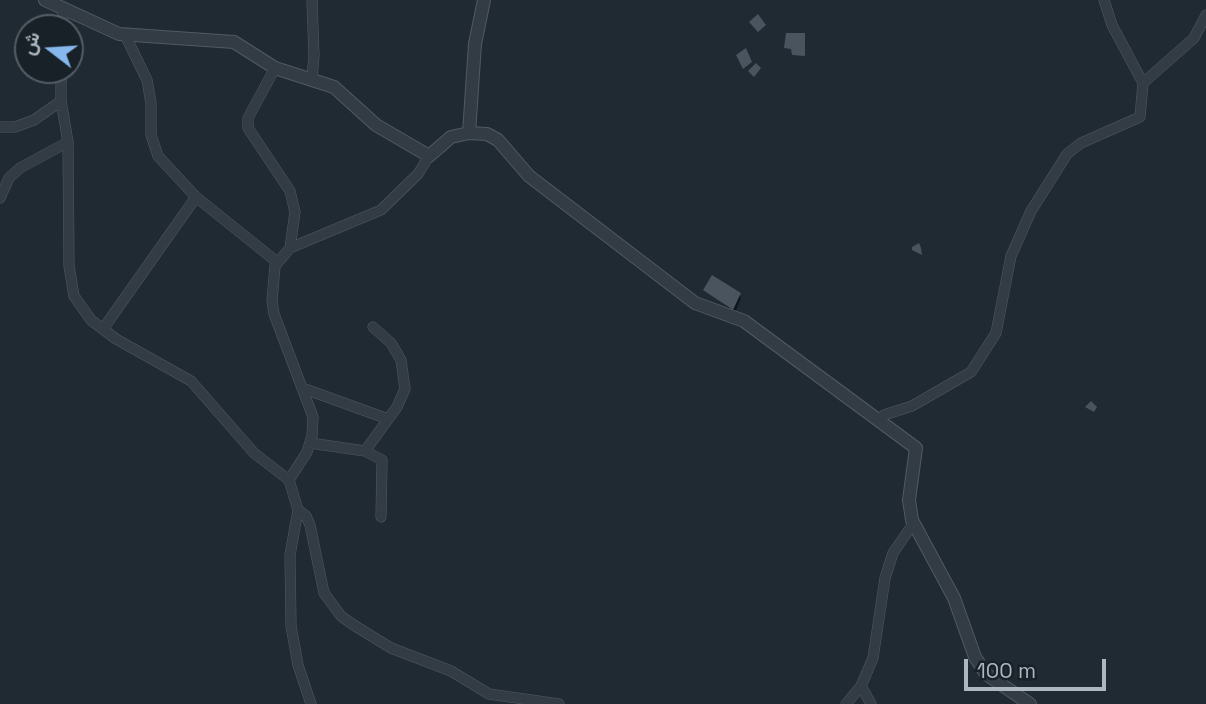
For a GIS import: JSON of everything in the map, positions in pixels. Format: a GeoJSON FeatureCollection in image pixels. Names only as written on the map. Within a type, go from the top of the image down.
{"type":"FeatureCollection","features":[{"type":"Feature","properties":{"kind":"street"},"geometry":{"type":"LineString","coordinates":[[45,0],[103,29],[125,35],[234,42],[275,68],[334,87],[376,125],[429,156]]}},
{"type":"Feature","properties":{"kind":"street"},"geometry":{"type":"LineString","coordinates":[[312,0],[312,78]]}},
{"type":"Feature","properties":{"kind":"street"},"geometry":{"type":"LineString","coordinates":[[469,133],[475,44],[484,0]]}},
{"type":"Feature","properties":{"kind":"street"},"geometry":{"type":"LineString","coordinates":[[878,420],[961,379],[976,367],[996,333],[1004,302],[1007,265],[1031,211],[1073,148],[1140,117],[1143,83],[1111,25],[1104,0]]}},
{"type":"Feature","properties":{"kind":"street"},"geometry":{"type":"LineString","coordinates":[[63,10],[63,14]]}},
{"type":"Feature","properties":{"kind":"street"},"geometry":{"type":"LineString","coordinates":[[1143,83],[1194,38],[1206,15]]}},
{"type":"Feature","properties":{"kind":"street"},"geometry":{"type":"LineString","coordinates":[[125,35],[147,80],[151,103],[151,135],[158,156],[195,197],[278,262]]}},
{"type":"Feature","properties":{"kind":"street"},"geometry":{"type":"LineString","coordinates":[[275,68],[248,118],[247,128],[271,159],[291,193],[295,212],[290,248]]}},
{"type":"Feature","properties":{"kind":"street"},"geometry":{"type":"LineString","coordinates":[[61,84],[68,142],[71,282],[80,307],[103,329],[191,381],[254,453],[289,480],[298,510],[290,555],[291,626],[298,665],[311,704]]}},
{"type":"Feature","properties":{"kind":"street"},"geometry":{"type":"LineString","coordinates":[[0,127],[15,127],[34,120],[61,101]]}},
{"type":"Feature","properties":{"kind":"street"},"geometry":{"type":"LineString","coordinates":[[289,480],[310,443],[313,417],[272,302],[278,262],[290,248],[380,210],[418,174],[429,156],[452,137],[469,133],[487,134],[498,140],[529,176],[695,303],[744,321],[916,448],[909,500],[913,524],[954,598],[962,626],[986,674],[1030,704]]}},
{"type":"Feature","properties":{"kind":"street"},"geometry":{"type":"LineString","coordinates":[[0,198],[9,178],[20,168],[68,142]]}},
{"type":"Feature","properties":{"kind":"street"},"geometry":{"type":"LineString","coordinates":[[103,329],[195,197]]}},
{"type":"Feature","properties":{"kind":"street"},"geometry":{"type":"LineString","coordinates":[[365,451],[405,390],[401,360],[391,343],[373,327]]}},
{"type":"Feature","properties":{"kind":"street"},"geometry":{"type":"LineString","coordinates":[[304,389],[388,419]]}},
{"type":"Feature","properties":{"kind":"street"},"geometry":{"type":"LineString","coordinates":[[310,443],[377,455],[384,468],[381,517]]}},
{"type":"Feature","properties":{"kind":"street"},"geometry":{"type":"LineString","coordinates":[[298,510],[306,516],[310,525],[324,593],[341,616],[391,648],[451,671],[489,694],[559,704]]}},
{"type":"Feature","properties":{"kind":"street"},"geometry":{"type":"LineString","coordinates":[[846,704],[861,686],[873,658],[889,562],[913,524]]}},
{"type":"Feature","properties":{"kind":"street"},"geometry":{"type":"LineString","coordinates":[[861,686],[871,704]]}},
{"type":"Feature","properties":{"kind":"building"},"geometry":{"type":"Polygon","coordinates":[[[758,14],[766,25],[758,32],[749,22],[758,14]]]}},
{"type":"Feature","properties":{"kind":"building"},"geometry":{"type":"Polygon","coordinates":[[[786,33],[805,33],[805,56],[792,55],[791,49],[784,48],[786,33]]]}},
{"type":"Feature","properties":{"kind":"building"},"geometry":{"type":"Polygon","coordinates":[[[746,48],[752,62],[743,69],[736,55],[746,48]]]}},
{"type":"Feature","properties":{"kind":"building"},"geometry":{"type":"Polygon","coordinates":[[[756,63],[761,68],[754,77],[748,71],[756,63]]]}},
{"type":"Feature","properties":{"kind":"building"},"geometry":{"type":"Polygon","coordinates":[[[919,243],[922,255],[912,250],[912,247],[919,243]]]}},
{"type":"Feature","properties":{"kind":"building"},"geometry":{"type":"Polygon","coordinates":[[[712,275],[741,293],[733,310],[703,290],[712,275]]]}},
{"type":"Feature","properties":{"kind":"building"},"geometry":{"type":"Polygon","coordinates":[[[1091,401],[1097,407],[1094,412],[1085,407],[1091,401]]]}}]}
